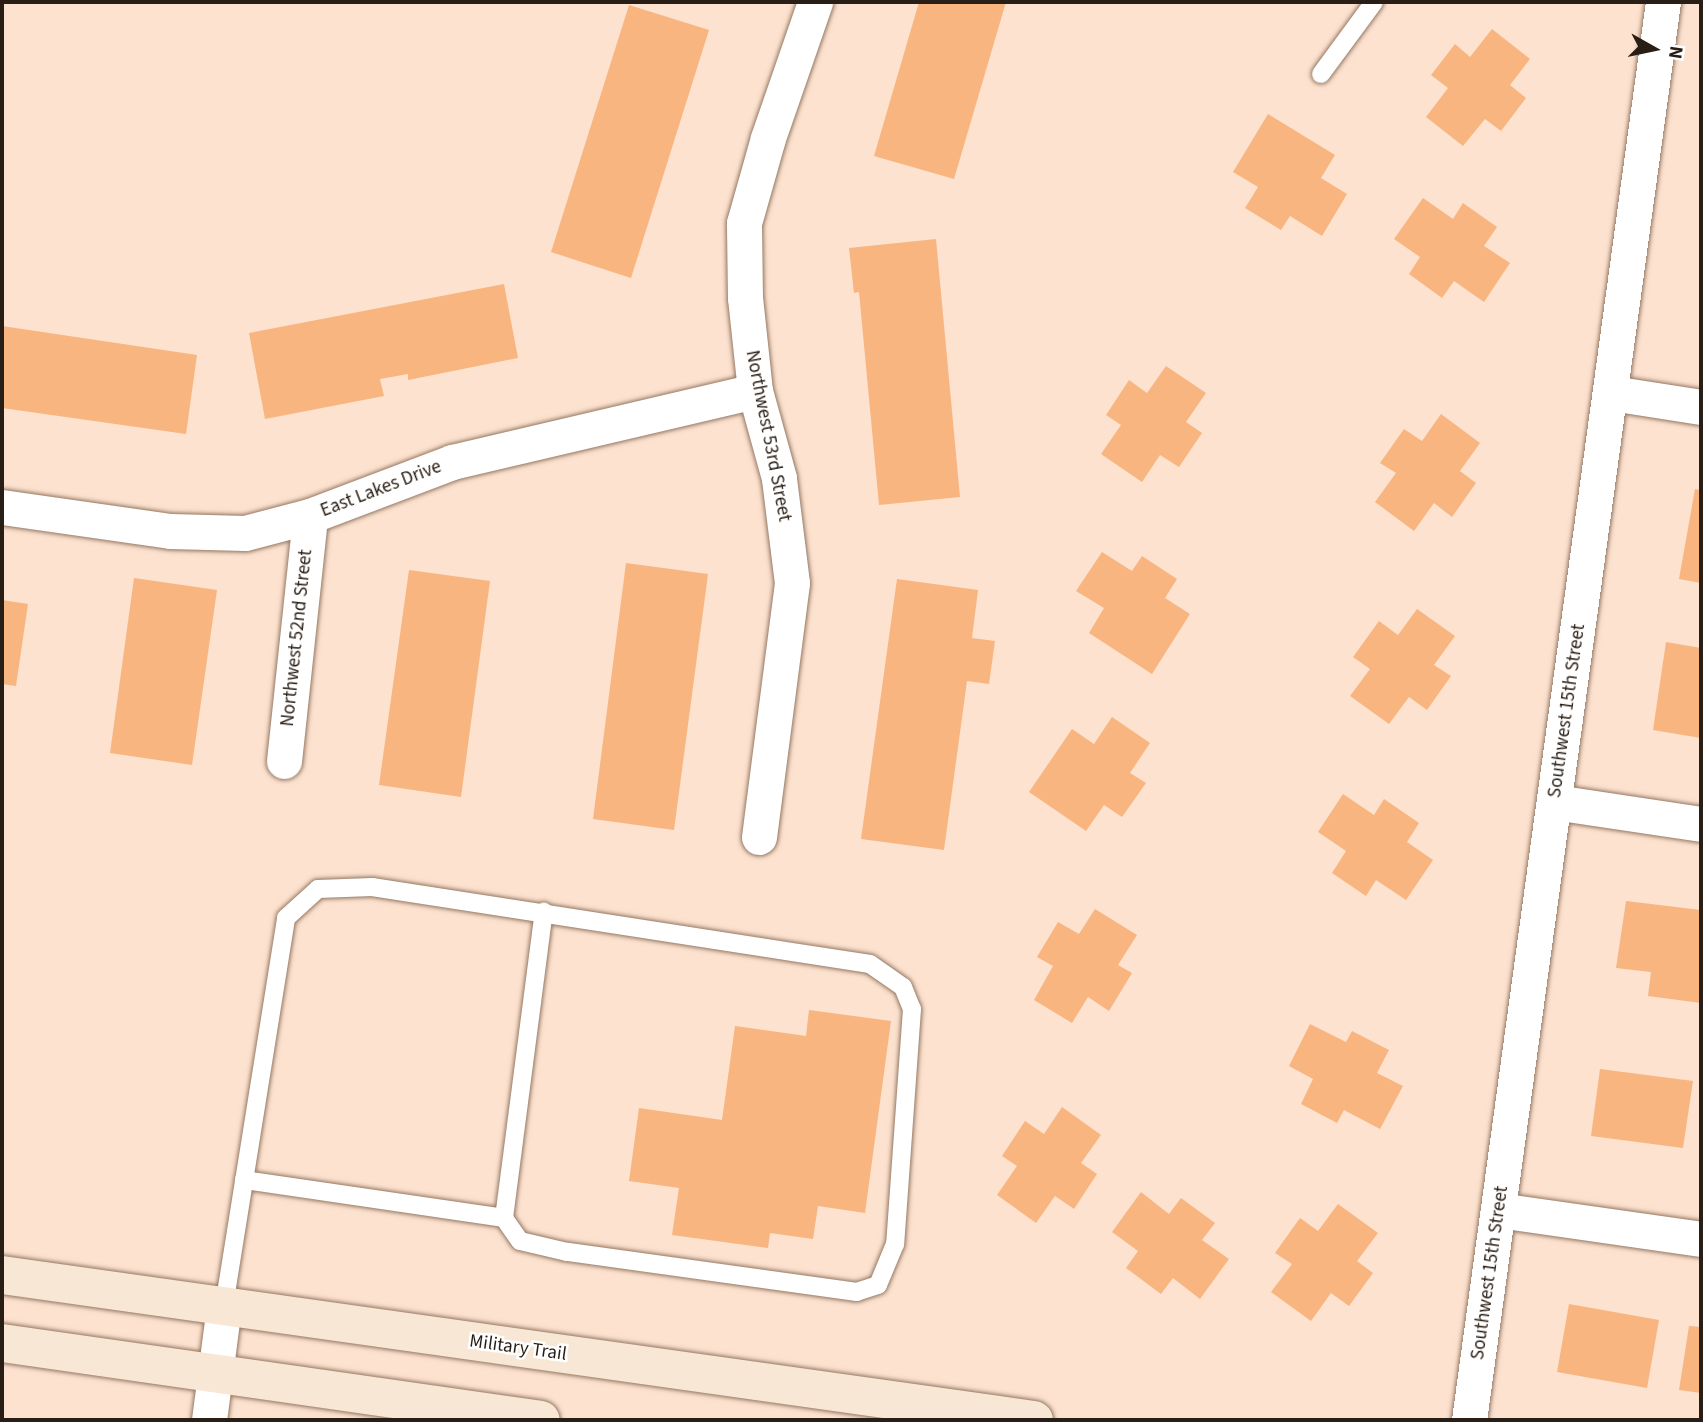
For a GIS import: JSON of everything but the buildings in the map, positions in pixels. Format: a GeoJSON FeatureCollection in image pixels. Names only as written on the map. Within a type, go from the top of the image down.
{"type":"FeatureCollection","features":[{"type":"Feature","properties":{"kind":"street","name":"Northwest 53rd Street"},"geometry":{"type":"LineString","coordinates":[[759,837],[792,583],[779,478],[755,391],[745,298],[744,223],[768,138],[815,2]]}},
{"type":"Feature","properties":{"kind":"street","name":"Southwest 15th Street"},"geometry":{"type":"LineString","coordinates":[[1469,1420],[1663,2]]}},
{"type":"Feature","properties":{"kind":"street","name":"East Lakes Drive"},"geometry":{"type":"LineString","coordinates":[[2,507],[170,531],[245,533],[310,516],[452,462],[755,391]]}},
{"type":"Feature","properties":{"kind":"street"},"geometry":{"type":"LineString","coordinates":[[1611,393],[1701,407]]}},
{"type":"Feature","properties":{"kind":"street","name":"Northwest 52nd Street"},"geometry":{"type":"LineString","coordinates":[[285,761],[310,516]]}},
{"type":"Feature","properties":{"kind":"street"},"geometry":{"type":"LineString","coordinates":[[1554,802],[1701,824]]}},
{"type":"Feature","properties":{"kind":"street"},"geometry":{"type":"LineString","coordinates":[[1499,1210],[1701,1239]]}},
{"type":"Feature","properties":{"kind":"street","name":"Military Trail"},"geometry":{"type":"LineString","coordinates":[[2,1275],[1034,1420]]}},
{"type":"Feature","properties":{"kind":"street"},"geometry":{"type":"LineString","coordinates":[[209,1420],[224,1306]]}},
{"type":"Feature","properties":{"kind":"street"},"geometry":{"type":"LineString","coordinates":[[2,1343],[541,1420]]}},
{"type":"Feature","properties":{"kind":"lane"},"geometry":{"type":"LineString","coordinates":[[1321,74],[1374,2]]}},
{"type":"Feature","properties":{"kind":"lane"},"geometry":{"type":"LineString","coordinates":[[224,1306],[286,918],[318,889],[372,887],[544,912],[870,964],[903,987],[912,1009],[894,1244],[877,1285],[857,1292],[567,1252],[520,1241],[504,1218],[544,912]]}},
{"type":"Feature","properties":{"kind":"lane"},"geometry":{"type":"LineString","coordinates":[[244,1180],[504,1218]]}}]}
